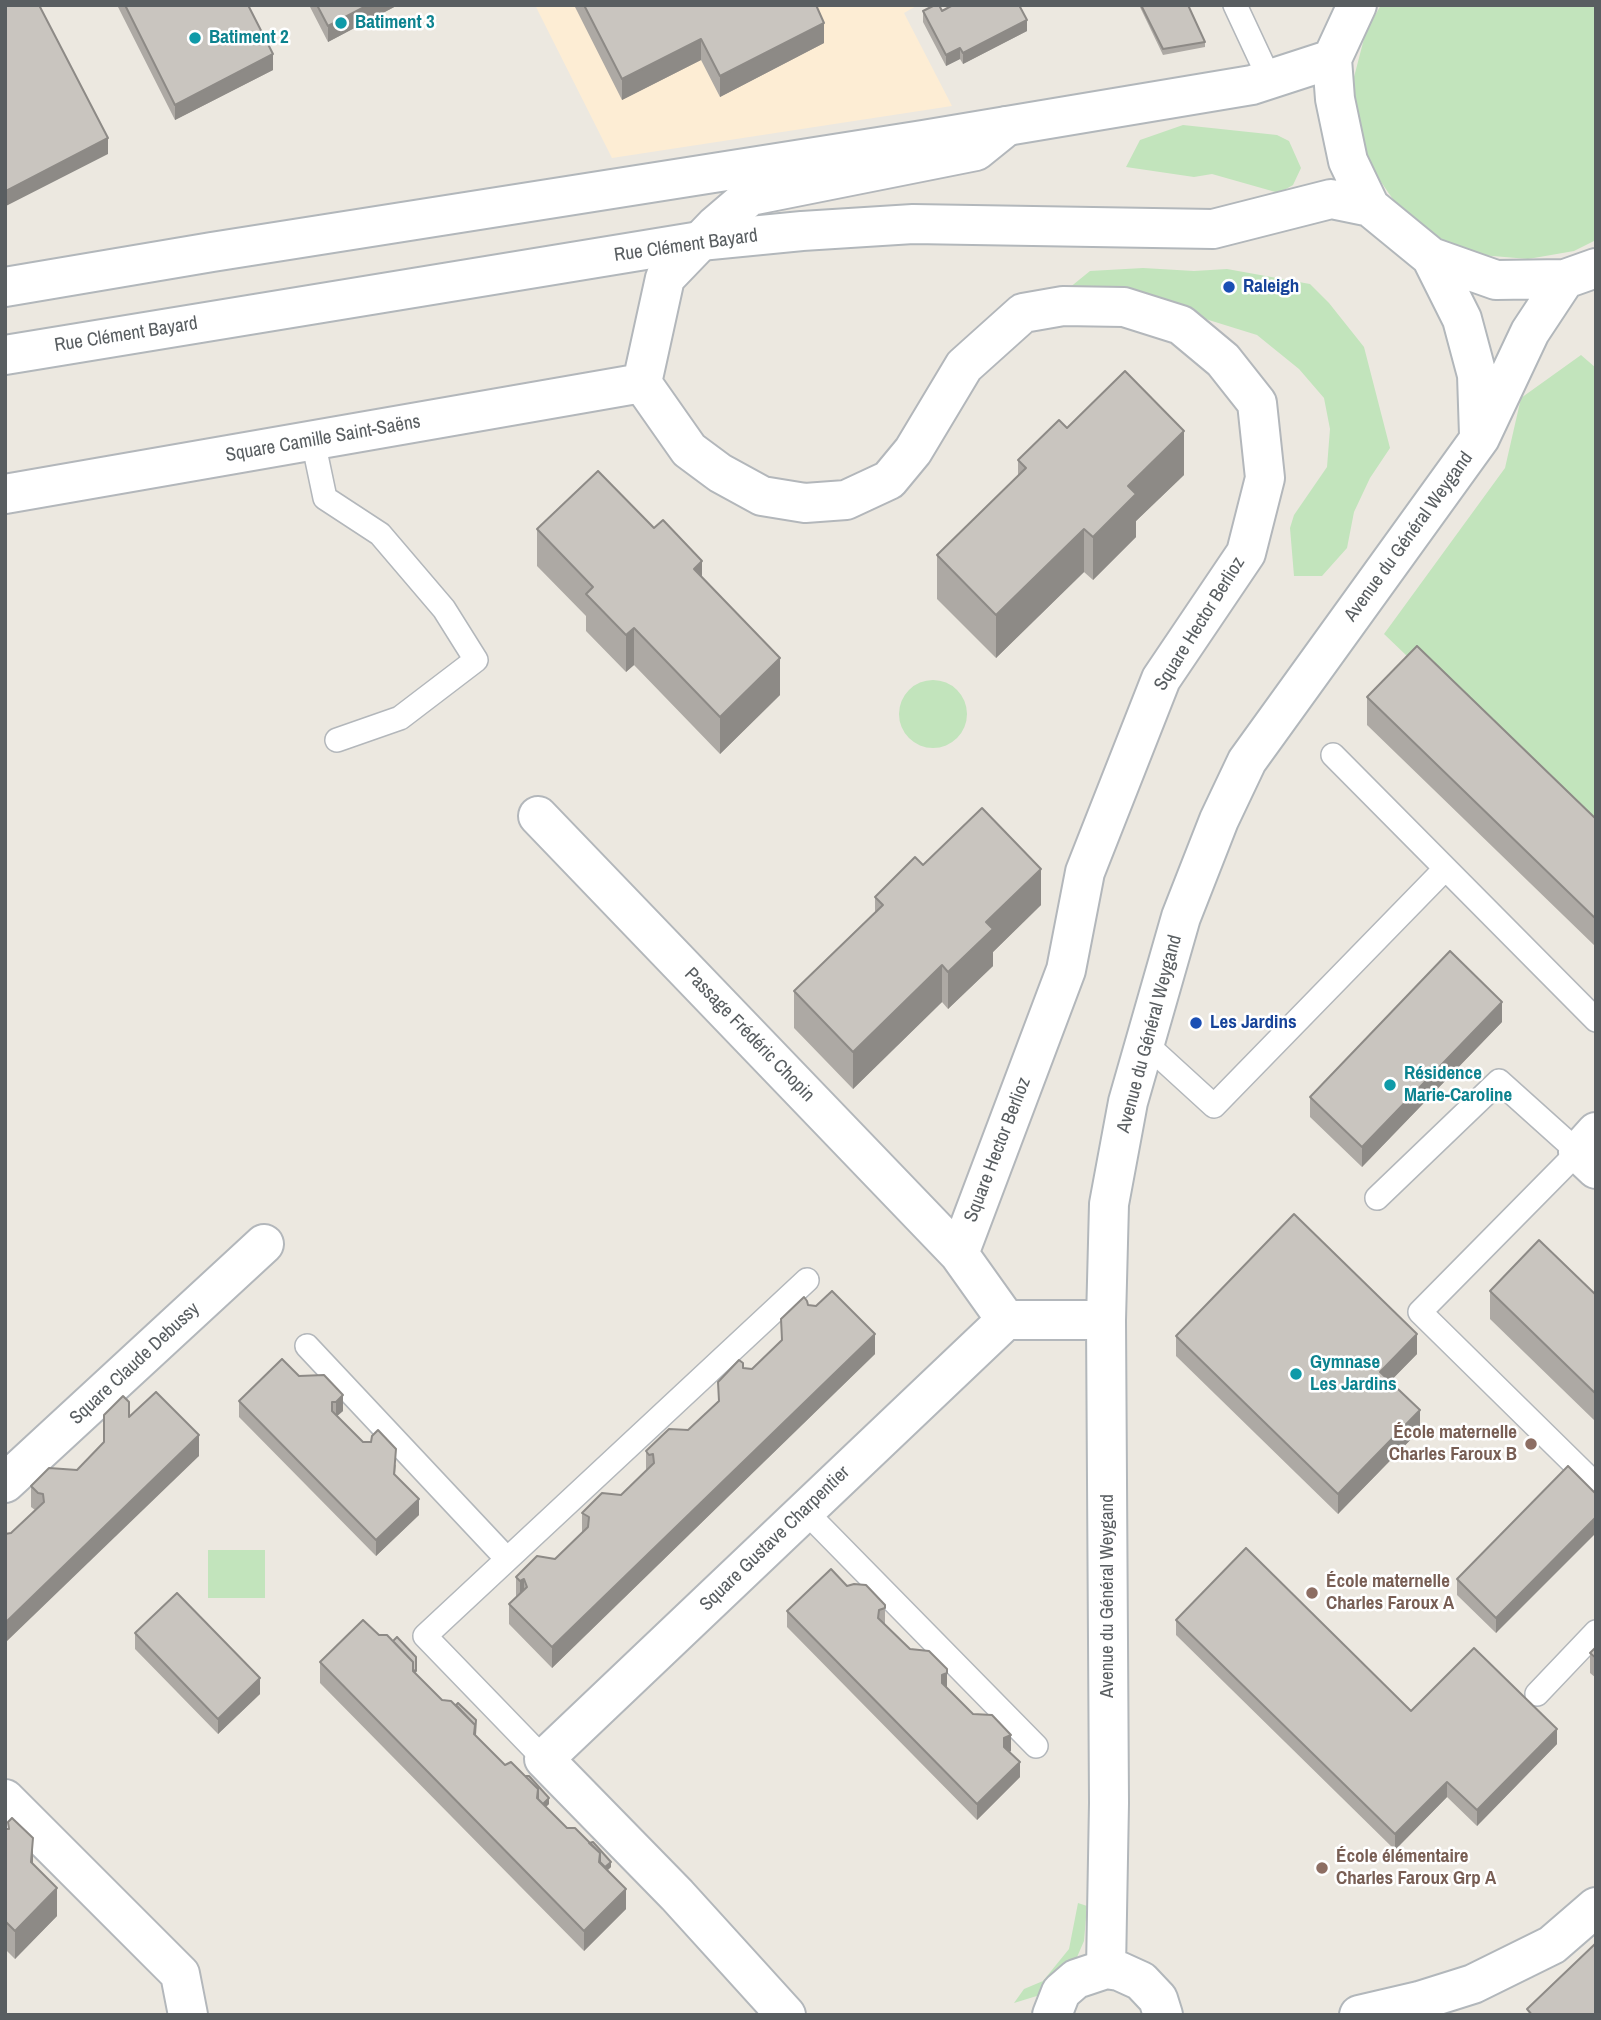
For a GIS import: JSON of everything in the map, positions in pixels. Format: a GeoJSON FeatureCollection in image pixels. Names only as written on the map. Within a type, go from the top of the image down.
{"type":"FeatureCollection","features":[{"type":"Feature","properties":{"kind":"street"},"geometry":{"type":"LineString","coordinates":[[1357,5],[1332,59],[1335,99],[1348,161],[1370,207],[1431,257],[1496,280],[1580,273]]}},
{"type":"Feature","properties":{"kind":"street"},"geometry":{"type":"LineString","coordinates":[[5,287],[1239,87],[1270,80],[1332,59]]}},
{"type":"Feature","properties":{"kind":"street"},"geometry":{"type":"LineString","coordinates":[[642,383],[665,278],[700,241],[750,196],[976,152],[1007,126]]}},
{"type":"Feature","properties":{"kind":"street","name":"Rue Clément Bayard"},"geometry":{"type":"LineString","coordinates":[[5,355],[700,241],[913,224],[1213,229],[1331,199],[1370,207]]}},
{"type":"Feature","properties":{"kind":"street","name":"Avenue du Général Weygand"},"geometry":{"type":"LineString","coordinates":[[1431,257],[1462,319],[1477,375],[1480,438]]}},
{"type":"Feature","properties":{"kind":"street","name":"Avenue du Général Weygand"},"geometry":{"type":"LineString","coordinates":[[1106,1969],[1109,1803],[1106,1320],[1109,1204],[1128,1102],[1181,917],[1219,820],[1247,761],[1480,438],[1531,332],[1580,273]]}},
{"type":"Feature","properties":{"kind":"street","name":"Square Hector Berlioz"},"geometry":{"type":"LineString","coordinates":[[642,383],[689,450],[720,473],[762,496],[804,503],[846,500],[889,480],[913,452],[964,366],[1023,313],[1063,306],[1124,307],[1181,326],[1223,360],[1257,403],[1265,478],[1246,553],[1161,679],[1085,872],[1066,970],[959,1254]]}},
{"type":"Feature","properties":{"kind":"street","name":"Square Camille Saint-Saëns"},"geometry":{"type":"LineString","coordinates":[[5,494],[642,383]]}},
{"type":"Feature","properties":{"kind":"street","name":"Passage Frédéric Chopin"},"geometry":{"type":"LineString","coordinates":[[538,816],[959,1254],[1006,1320]]}},
{"type":"Feature","properties":{"kind":"street","name":"Square Claude Debussy"},"geometry":{"type":"LineString","coordinates":[[5,1483],[264,1244]]}},
{"type":"Feature","properties":{"kind":"street"},"geometry":{"type":"LineString","coordinates":[[1006,1320],[1106,1320]]}},
{"type":"Feature","properties":{"kind":"street","name":"Square Gustave Charpentier"},"geometry":{"type":"LineString","coordinates":[[544,1759],[1006,1320]]}},
{"type":"Feature","properties":{"kind":"street"},"geometry":{"type":"LineString","coordinates":[[544,1759],[677,1895],[786,2015]]}},
{"type":"Feature","properties":{"kind":"street"},"geometry":{"type":"LineString","coordinates":[[5,1799],[180,1974],[188,2015]]}},
{"type":"Feature","properties":{"kind":"street"},"geometry":{"type":"LineString","coordinates":[[1359,2015],[1419,2001],[1473,1984],[1552,1945],[1596,1908]]}},
{"type":"Feature","properties":{"kind":"street"},"geometry":{"type":"LineString","coordinates":[[1052,2015],[1061,1992],[1076,1979],[1106,1969],[1119,1971],[1142,1981],[1158,1999],[1163,2015]]}},
{"type":"Feature","properties":{"kind":"lane"},"geometry":{"type":"LineString","coordinates":[[1235,5],[1270,80]]}},
{"type":"Feature","properties":{"kind":"lane"},"geometry":{"type":"LineString","coordinates":[[313,441],[325,498],[380,534],[444,609],[476,660],[400,718],[337,740]]}},
{"type":"Feature","properties":{"kind":"lane"},"geometry":{"type":"LineString","coordinates":[[1333,755],[1596,1020]]}},
{"type":"Feature","properties":{"kind":"lane"},"geometry":{"type":"LineString","coordinates":[[1145,1043],[1214,1106],[1445,869]]}},
{"type":"Feature","properties":{"kind":"lane"},"geometry":{"type":"LineString","coordinates":[[1377,1198],[1499,1081],[1590,1151],[1420,1312],[1596,1485]]}},
{"type":"Feature","properties":{"kind":"lane"},"geometry":{"type":"LineString","coordinates":[[544,1759],[425,1636],[807,1280]]}},
{"type":"Feature","properties":{"kind":"lane"},"geometry":{"type":"LineString","coordinates":[[307,1346],[507,1559]]}},
{"type":"Feature","properties":{"kind":"lane"},"geometry":{"type":"LineString","coordinates":[[804,1511],[1036,1746]]}},
{"type":"Feature","properties":{"kind":"lane"},"geometry":{"type":"LineString","coordinates":[[1537,1694],[1596,1632]]}},
{"type":"Feature","properties":{"kind":"shaded area"},"geometry":{"type":"Polygon","coordinates":[[[535,5],[918,5],[904,13],[952,106],[612,158],[535,5]]]}},
{"type":"Feature","properties":{"kind":"green space"},"geometry":{"type":"Polygon","coordinates":[[[1381,5],[1596,5],[1596,240],[1574,251],[1528,259],[1481,255],[1436,237],[1399,208],[1372,169],[1356,125],[1354,77],[1366,31],[1381,5]]]}},
{"type":"Feature","properties":{"kind":"green space"},"geometry":{"type":"Polygon","coordinates":[[[1183,125],[1277,135],[1289,141],[1301,168],[1293,185],[1279,193],[1212,174],[1194,177],[1126,167],[1140,140],[1183,125]]]}},
{"type":"Feature","properties":{"kind":"green space"},"geometry":{"type":"Polygon","coordinates":[[[1143,268],[1194,271],[1227,269],[1310,284],[1364,347],[1390,448],[1370,478],[1354,512],[1347,548],[1322,576],[1294,576],[1290,528],[1294,515],[1327,467],[1330,429],[1324,398],[1299,369],[1257,335],[1154,303],[1058,297],[1090,271],[1143,268]]]}},
{"type":"Feature","properties":{"kind":"green space"},"geometry":{"type":"Polygon","coordinates":[[[1581,355],[1596,368],[1596,837],[1384,634],[1505,468],[1521,398],[1581,355]]]}},
{"type":"Feature","properties":{"kind":"green space"},"geometry":{"type":"Polygon","coordinates":[[[933,680],[946,683],[957,690],[964,701],[967,714],[964,727],[957,738],[946,745],[933,748],[920,745],[909,738],[902,727],[899,714],[902,701],[909,690],[920,683],[933,680]]]}},
{"type":"Feature","properties":{"kind":"green space"},"geometry":{"type":"Polygon","coordinates":[[[208,1550],[265,1550],[265,1598],[208,1598],[208,1550]]]}},
{"type":"Feature","properties":{"kind":"green space"},"geometry":{"type":"Polygon","coordinates":[[[1078,1903],[1087,1906],[1084,1941],[1074,1964],[1040,1995],[1014,2003],[1024,1989],[1043,1981],[1069,1949],[1078,1903]]]}},
{"type":"Feature","properties":{"kind":"building"},"geometry":{"type":"Polygon","coordinates":[[[5,5],[39,5],[108,138],[6,191],[5,5]]]}},
{"type":"Feature","properties":{"kind":"building","name":"Batiment 2"},"geometry":{"type":"Polygon","coordinates":[[[125,5],[248,5],[273,54],[175,105],[125,5]]]}},
{"type":"Feature","properties":{"kind":"building"},"geometry":{"type":"Polygon","coordinates":[[[317,5],[368,5],[328,26],[317,5]]]}},
{"type":"Feature","properties":{"kind":"building"},"geometry":{"type":"Polygon","coordinates":[[[584,5],[816,5],[824,23],[720,76],[701,39],[622,79],[584,5]]]}},
{"type":"Feature","properties":{"kind":"building"},"geometry":{"type":"Polygon","coordinates":[[[939,5],[942,11],[953,5],[1019,5],[1027,20],[963,53],[960,48],[946,55],[923,11],[939,5]]]}},
{"type":"Feature","properties":{"kind":"building"},"geometry":{"type":"Polygon","coordinates":[[[1141,5],[1188,5],[1205,42],[1163,49],[1141,5]]]}},
{"type":"Feature","properties":{"kind":"building"},"geometry":{"type":"Polygon","coordinates":[[[1125,371],[1184,431],[1128,486],[1136,494],[1093,537],[1084,529],[996,615],[937,555],[1026,468],[1018,460],[1059,420],[1067,428],[1125,371]]]}},
{"type":"Feature","properties":{"kind":"building"},"geometry":{"type":"Polygon","coordinates":[[[598,471],[654,528],[663,520],[702,561],[694,569],[780,658],[720,717],[634,628],[626,635],[586,594],[593,587],[537,529],[598,471]]]}},
{"type":"Feature","properties":{"kind":"building"},"geometry":{"type":"Polygon","coordinates":[[[1417,646],[1596,819],[1596,919],[1367,697],[1417,646]]]}},
{"type":"Feature","properties":{"kind":"building"},"geometry":{"type":"Polygon","coordinates":[[[982,808],[1041,869],[986,922],[993,929],[948,972],[942,965],[853,1052],[794,991],[883,905],[875,897],[915,857],[923,865],[982,808]]]}},
{"type":"Feature","properties":{"kind":"building","name":"Résidence Marie-Caroline"},"geometry":{"type":"Polygon","coordinates":[[[1450,951],[1502,1002],[1362,1147],[1310,1097],[1450,951]]]}},
{"type":"Feature","properties":{"kind":"building","name":"Gymnase Les Jardins"},"geometry":{"type":"Polygon","coordinates":[[[1294,1214],[1417,1334],[1380,1372],[1420,1410],[1338,1494],[1176,1336],[1294,1214]]]}},
{"type":"Feature","properties":{"kind":"building"},"geometry":{"type":"Polygon","coordinates":[[[1539,1240],[1596,1295],[1596,1394],[1490,1291],[1539,1240]]]}},
{"type":"Feature","properties":{"kind":"building"},"geometry":{"type":"Polygon","coordinates":[[[832,1291],[875,1334],[552,1647],[509,1604],[527,1587],[524,1579],[520,1581],[516,1577],[537,1556],[555,1559],[588,1527],[589,1517],[582,1513],[602,1493],[621,1495],[654,1463],[653,1454],[649,1455],[646,1451],[669,1429],[688,1430],[719,1401],[718,1382],[739,1360],[743,1363],[743,1368],[752,1369],[782,1340],[781,1319],[804,1297],[808,1305],[816,1306],[832,1291]]]}},
{"type":"Feature","properties":{"kind":"building"},"geometry":{"type":"Polygon","coordinates":[[[282,1359],[299,1376],[324,1375],[343,1395],[336,1402],[332,1402],[332,1411],[363,1442],[371,1442],[372,1436],[378,1430],[396,1449],[394,1474],[419,1499],[376,1540],[239,1401],[282,1359]]]}},
{"type":"Feature","properties":{"kind":"building"},"geometry":{"type":"Polygon","coordinates":[[[156,1392],[199,1435],[5,1623],[5,1534],[11,1533],[44,1502],[43,1494],[31,1486],[49,1468],[77,1470],[104,1442],[104,1415],[123,1396],[129,1402],[129,1417],[156,1392]]]}},
{"type":"Feature","properties":{"kind":"building"},"geometry":{"type":"Polygon","coordinates":[[[1568,1466],[1596,1494],[1596,1517],[1496,1618],[1457,1579],[1568,1466]]]}},
{"type":"Feature","properties":{"kind":"building"},"geometry":{"type":"Polygon","coordinates":[[[1246,1548],[1411,1711],[1474,1648],[1557,1729],[1477,1810],[1447,1782],[1395,1834],[1176,1620],[1246,1548]]]}},
{"type":"Feature","properties":{"kind":"building"},"geometry":{"type":"Polygon","coordinates":[[[831,1569],[847,1586],[866,1585],[885,1605],[885,1608],[879,1610],[878,1618],[910,1649],[929,1651],[947,1669],[947,1673],[942,1675],[942,1683],[973,1714],[992,1715],[1011,1735],[1004,1738],[1004,1747],[1020,1762],[977,1804],[787,1611],[831,1569]]]}},
{"type":"Feature","properties":{"kind":"building"},"geometry":{"type":"Polygon","coordinates":[[[177,1593],[260,1678],[218,1719],[135,1633],[177,1593]]]}},
{"type":"Feature","properties":{"kind":"building"},"geometry":{"type":"Polygon","coordinates":[[[363,1620],[379,1635],[387,1635],[413,1662],[413,1671],[442,1700],[451,1701],[475,1725],[474,1734],[505,1765],[511,1762],[538,1789],[537,1798],[567,1828],[575,1828],[600,1853],[599,1862],[626,1889],[584,1931],[320,1662],[363,1620]]]}},
{"type":"Feature","properties":{"kind":"building"},"geometry":{"type":"Polygon","coordinates":[[[397,1637],[416,1657],[416,1671],[413,1670],[413,1662],[393,1641],[397,1637]]]}},
{"type":"Feature","properties":{"kind":"building"},"geometry":{"type":"Polygon","coordinates":[[[1596,1647],[1596,1658],[1590,1653],[1596,1647]]]}},
{"type":"Feature","properties":{"kind":"building"},"geometry":{"type":"Polygon","coordinates":[[[458,1703],[476,1720],[475,1735],[475,1725],[456,1705],[458,1703]]]}},
{"type":"Feature","properties":{"kind":"building"},"geometry":{"type":"Polygon","coordinates":[[[525,1776],[529,1776],[549,1798],[543,1804],[538,1799],[538,1789],[525,1776]]]}},
{"type":"Feature","properties":{"kind":"building"},"geometry":{"type":"Polygon","coordinates":[[[12,1818],[33,1838],[31,1862],[57,1888],[15,1931],[5,1921],[5,1829],[9,1829],[8,1822],[12,1818]]]}},
{"type":"Feature","properties":{"kind":"building"},"geometry":{"type":"Polygon","coordinates":[[[593,1842],[611,1862],[605,1867],[600,1862],[600,1853],[589,1843],[593,1842]]]}},
{"type":"Feature","properties":{"kind":"building"},"geometry":{"type":"Polygon","coordinates":[[[1596,1943],[1596,2015],[1532,2015],[1527,2009],[1596,1943]]]}},
{"type":"Feature","properties":{"kind":"place","name":"Batiment 3"},"geometry":{"type":"Point","coordinates":[341,23]}},
{"type":"Feature","properties":{"kind":"place","name":"Batiment 2"},"geometry":{"type":"Point","coordinates":[195,38]}},
{"type":"Feature","properties":{"kind":"place","name":"Raleigh"},"geometry":{"type":"Point","coordinates":[1229,287]}},
{"type":"Feature","properties":{"kind":"place","name":"Les Jardins"},"geometry":{"type":"Point","coordinates":[1196,1023]}},
{"type":"Feature","properties":{"kind":"place","name":"Résidence Marie-Caroline"},"geometry":{"type":"Point","coordinates":[1390,1085]}},
{"type":"Feature","properties":{"kind":"place","name":"Gymnase Les Jardins"},"geometry":{"type":"Point","coordinates":[1296,1374]}},
{"type":"Feature","properties":{"kind":"place","name":"École maternelle Charles Faroux B"},"geometry":{"type":"Point","coordinates":[1531,1444]}},
{"type":"Feature","properties":{"kind":"place","name":"École maternelle Charles Faroux A"},"geometry":{"type":"Point","coordinates":[1312,1593]}},
{"type":"Feature","properties":{"kind":"place","name":"École élémentaire Charles Faroux Grp A"},"geometry":{"type":"Point","coordinates":[1322,1868]}}]}
